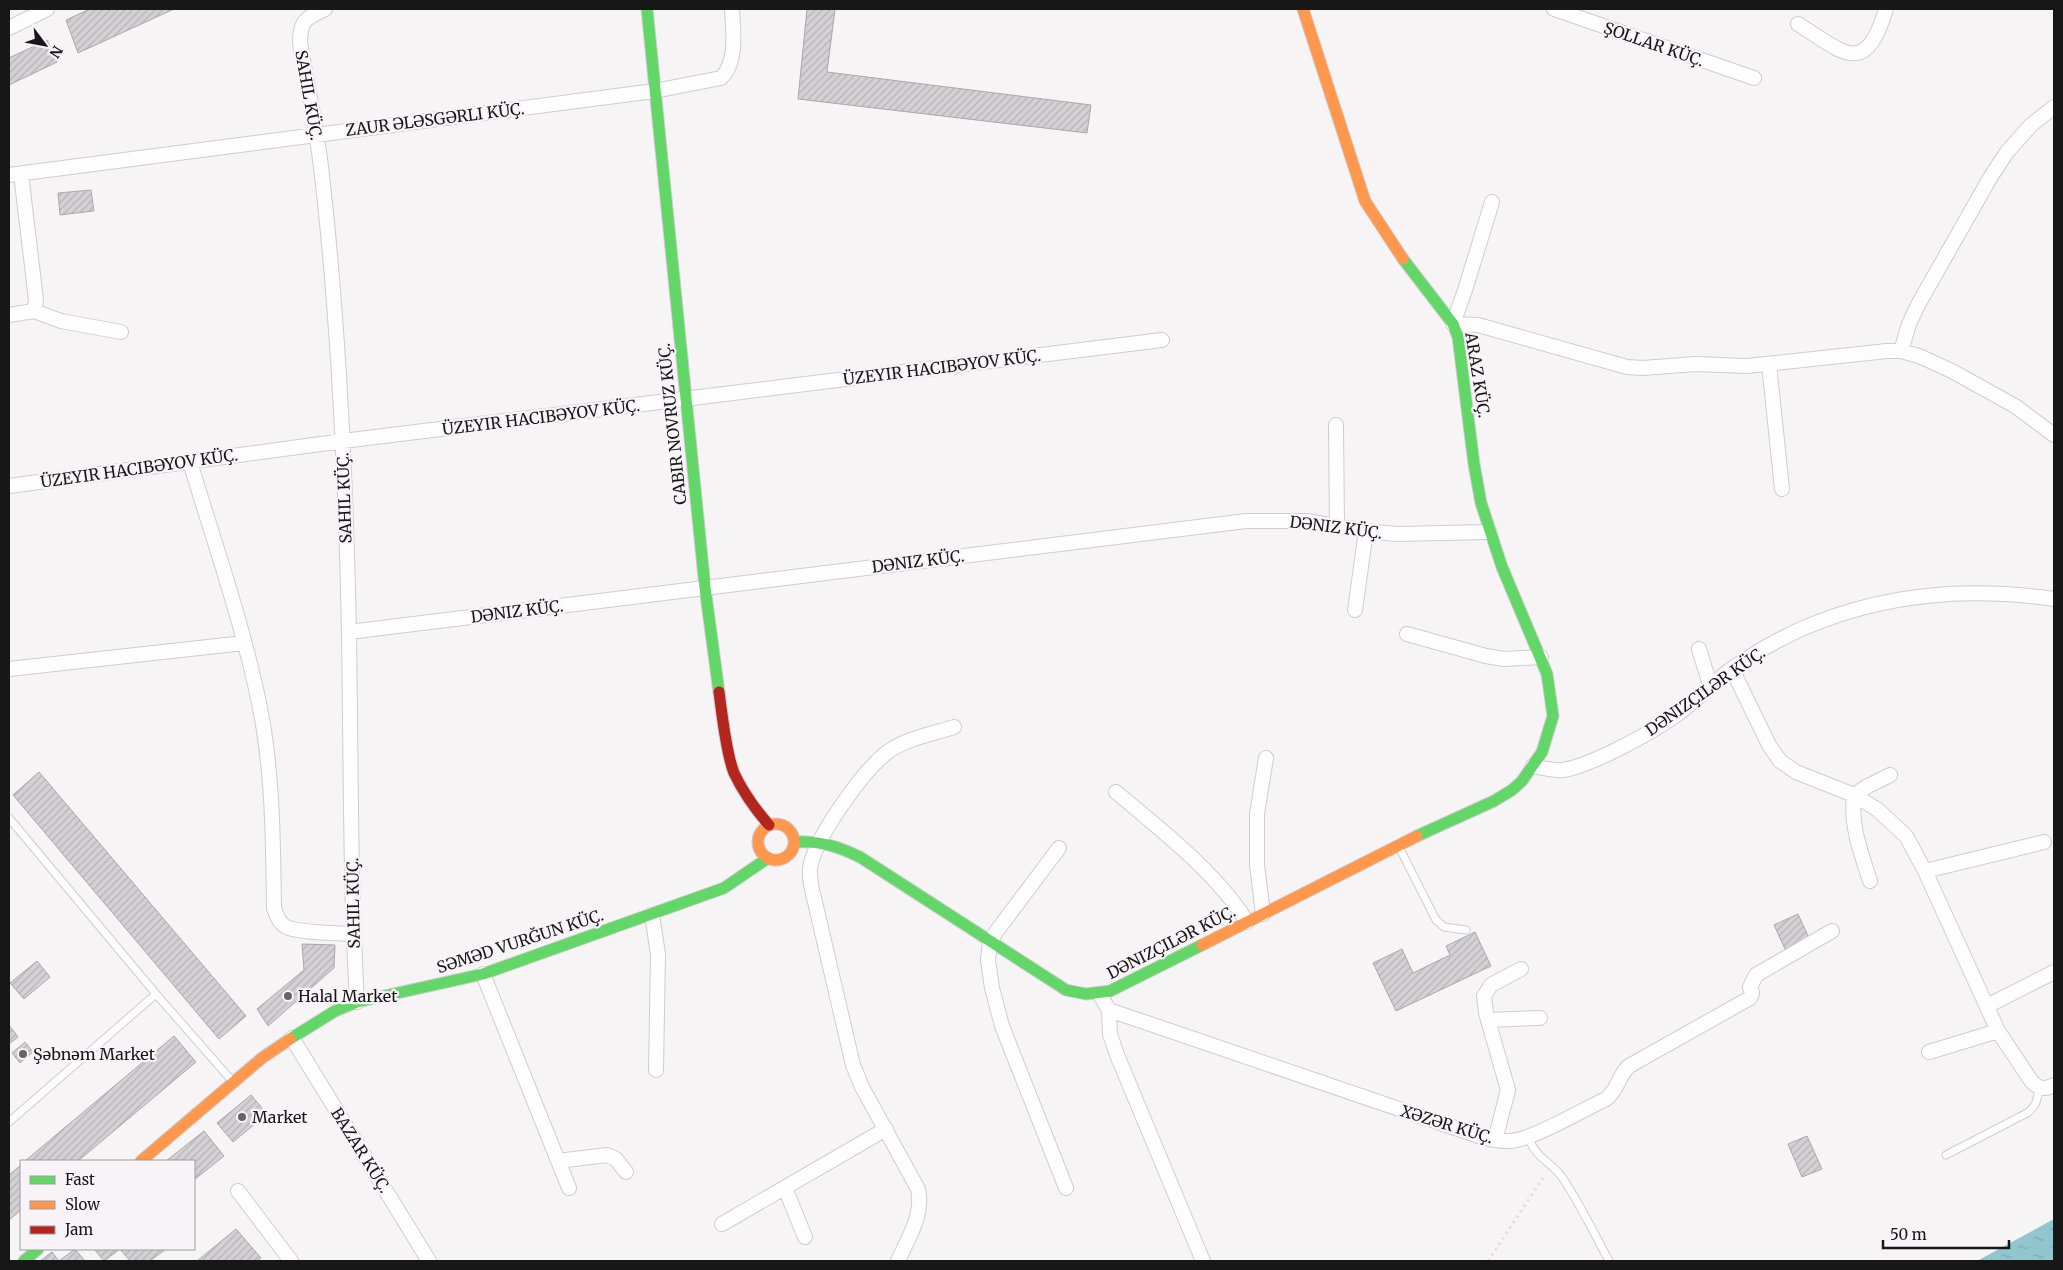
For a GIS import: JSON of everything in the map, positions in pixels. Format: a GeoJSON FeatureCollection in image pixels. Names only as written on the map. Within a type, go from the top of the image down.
{"type":"FeatureCollection","features":[{"type":"Feature","properties":{"kind":"main road","name":"CABIR NOVRUZ KÜÇ."},"geometry":{"type":"LineString","coordinates":[[647,9],[705,588],[722,718],[734,772],[743,791],[768,825]]}},
{"type":"Feature","properties":{"kind":"main road","name":"ARAZ KÜÇ."},"geometry":{"type":"LineString","coordinates":[[1303,9],[1365,201],[1394,248],[1453,324],[1461,352],[1474,464],[1489,532],[1541,657],[1552,699],[1553,716],[1549,733],[1534,766]]}},
{"type":"Feature","properties":{"kind":"main road","name":"DӘNIZÇILӘR KÜÇ."},"geometry":{"type":"LineString","coordinates":[[795,842],[808,840],[820,842],[844,849],[860,857],[1066,990],[1082,995],[1100,995],[1136,979],[1398,844],[1494,801],[1512,790],[1534,766]]}},
{"type":"Feature","properties":{"kind":"main road"},"geometry":{"type":"LineString","coordinates":[[776,823],[783,825],[793,835],[795,842],[794,848],[786,857],[774,860],[768,858],[762,852],[759,845],[759,837],[762,830],[768,825],[776,823]]}},
{"type":"Feature","properties":{"kind":"main road","name":"SƏMƏD VURĞUN KÜÇ."},"geometry":{"type":"LineString","coordinates":[[142,1160],[262,1058],[335,1011],[357,1002],[483,974],[652,916],[724,888],[768,858]]}},
{"type":"Feature","properties":{"kind":"main road"},"geometry":{"type":"LineString","coordinates":[[24,1261],[37,1250]]}},
{"type":"Feature","properties":{"kind":"street"},"geometry":{"type":"LineString","coordinates":[[9,28],[47,9]]}},
{"type":"Feature","properties":{"kind":"street","name":"SAHIL KÜÇ."},"geometry":{"type":"LineString","coordinates":[[325,9],[304,13],[300,30],[300,42],[324,193],[336,327],[343,441],[349,632],[353,934],[357,1002]]}},
{"type":"Feature","properties":{"kind":"street","name":"ZAUR ƏLƏSGƏRLI KÜÇ."},"geometry":{"type":"LineString","coordinates":[[15,174],[654,91],[721,78],[728,72],[732,62],[732,9]]}},
{"type":"Feature","properties":{"kind":"street","name":"ŞOLLAR KÜÇ."},"geometry":{"type":"LineString","coordinates":[[1554,9],[1754,78]]}},
{"type":"Feature","properties":{"kind":"street"},"geometry":{"type":"LineString","coordinates":[[1798,24],[1841,51],[1855,54],[1863,52],[1871,43],[1886,9]]}},
{"type":"Feature","properties":{"kind":"street"},"geometry":{"type":"LineString","coordinates":[[1901,351],[1909,324],[1919,303],[1990,178],[2007,152],[2030,125],[2054,107]]}},
{"type":"Feature","properties":{"kind":"street"},"geometry":{"type":"LineString","coordinates":[[15,174],[36,291],[34,311]]}},
{"type":"Feature","properties":{"kind":"street"},"geometry":{"type":"LineString","coordinates":[[1492,202],[1453,324],[1478,325],[1627,367],[1643,368],[1695,364],[1769,364],[1901,351],[1919,356],[1952,371],[2015,406],[2054,435]]}},
{"type":"Feature","properties":{"kind":"street"},"geometry":{"type":"LineString","coordinates":[[9,315],[34,311],[60,321],[122,332]]}},
{"type":"Feature","properties":{"kind":"street"},"geometry":{"type":"LineString","coordinates":[[9,486],[343,441],[1162,340]]}},
{"type":"Feature","properties":{"kind":"street"},"geometry":{"type":"LineString","coordinates":[[1769,364],[1782,489]]}},
{"type":"Feature","properties":{"kind":"street"},"geometry":{"type":"LineString","coordinates":[[1336,424],[1336,526]]}},
{"type":"Feature","properties":{"kind":"street"},"geometry":{"type":"LineString","coordinates":[[190,462],[244,643],[259,704],[270,779],[274,908],[277,917],[285,926],[294,929],[353,934]]}},
{"type":"Feature","properties":{"kind":"street","name":"DӘNIZ KÜÇ."},"geometry":{"type":"LineString","coordinates":[[349,632],[1246,521],[1288,520],[1397,534],[1489,532]]}},
{"type":"Feature","properties":{"kind":"street"},"geometry":{"type":"LineString","coordinates":[[1355,610],[1366,531]]}},
{"type":"Feature","properties":{"kind":"street","name":"DƏNIZÇILƏR KÜÇ."},"geometry":{"type":"LineString","coordinates":[[1534,766],[1554,770],[1566,769],[1606,754],[1672,718],[1710,685],[1732,669],[1806,627],[1891,600],[1928,595],[1971,593],[2019,594],[2054,599]]}},
{"type":"Feature","properties":{"kind":"street"},"geometry":{"type":"LineString","coordinates":[[1407,634],[1486,656],[1504,659],[1541,657]]}},
{"type":"Feature","properties":{"kind":"street"},"geometry":{"type":"LineString","coordinates":[[9,669],[244,643]]}},
{"type":"Feature","properties":{"kind":"street"},"geometry":{"type":"LineString","coordinates":[[1698,649],[1710,685]]}},
{"type":"Feature","properties":{"kind":"street"},"geometry":{"type":"LineString","coordinates":[[1732,669],[1769,744],[1780,761],[1796,772],[1854,795],[1878,810],[1906,836],[1925,871],[1998,1031],[2032,1082],[2039,1088],[2046,1089],[2054,1085]]}},
{"type":"Feature","properties":{"kind":"street"},"geometry":{"type":"LineString","coordinates":[[898,1261],[919,1212],[920,1199],[918,1189],[862,1087],[853,1065],[811,885],[812,862],[820,842],[858,782],[873,764],[905,742],[954,727]]}},
{"type":"Feature","properties":{"kind":"street"},"geometry":{"type":"LineString","coordinates":[[1263,914],[1257,865],[1257,814],[1266,758]]}},
{"type":"Feature","properties":{"kind":"street"},"geometry":{"type":"LineString","coordinates":[[1870,881],[1854,828],[1852,811],[1854,795],[1890,775]]}},
{"type":"Feature","properties":{"kind":"street"},"geometry":{"type":"LineString","coordinates":[[1116,792],[1174,840],[1238,906],[1248,922]]}},
{"type":"Feature","properties":{"kind":"street"},"geometry":{"type":"LineString","coordinates":[[1925,871],[2044,842]]}},
{"type":"Feature","properties":{"kind":"street"},"geometry":{"type":"LineString","coordinates":[[1059,848],[990,942],[988,960],[992,988],[1002,1026],[1066,1188]]}},
{"type":"Feature","properties":{"kind":"street"},"geometry":{"type":"LineString","coordinates":[[652,916],[658,954],[656,1070]]}},
{"type":"Feature","properties":{"kind":"street","name":"XƏZƏR KÜÇ."},"geometry":{"type":"LineString","coordinates":[[1109,1010],[1495,1140],[1512,1141],[1528,1136],[1606,1099],[1616,1089],[1618,1078],[1629,1066],[1750,998],[1752,992],[1750,987],[1756,975],[1832,931]]}},
{"type":"Feature","properties":{"kind":"street"},"geometry":{"type":"LineString","coordinates":[[1495,1140],[1508,1090],[1488,1020],[1484,996],[1490,985],[1521,969]]}},
{"type":"Feature","properties":{"kind":"street"},"geometry":{"type":"LineString","coordinates":[[1987,1006],[2054,972]]}},
{"type":"Feature","properties":{"kind":"street"},"geometry":{"type":"LineString","coordinates":[[483,974],[569,1188]]}},
{"type":"Feature","properties":{"kind":"street"},"geometry":{"type":"LineString","coordinates":[[1100,995],[1109,1010],[1110,1034],[1116,1055],[1203,1261]]}},
{"type":"Feature","properties":{"kind":"street"},"geometry":{"type":"LineString","coordinates":[[1488,1020],[1540,1018]]}},
{"type":"Feature","properties":{"kind":"street"},"geometry":{"type":"LineString","coordinates":[[1929,1052],[1998,1031]]}},
{"type":"Feature","properties":{"kind":"street","name":"BAZAR KÜÇ."},"geometry":{"type":"LineString","coordinates":[[292,1038],[429,1261]]}},
{"type":"Feature","properties":{"kind":"street"},"geometry":{"type":"LineString","coordinates":[[722,1224],[886,1129]]}},
{"type":"Feature","properties":{"kind":"street"},"geometry":{"type":"LineString","coordinates":[[558,1161],[607,1155],[616,1158],[626,1172]]}},
{"type":"Feature","properties":{"kind":"street"},"geometry":{"type":"LineString","coordinates":[[785,1188],[805,1237]]}},
{"type":"Feature","properties":{"kind":"street"},"geometry":{"type":"LineString","coordinates":[[238,1191],[291,1261]]}},
{"type":"Feature","properties":{"kind":"lane"},"geometry":{"type":"LineString","coordinates":[[9,818],[156,994],[233,1082]]}},
{"type":"Feature","properties":{"kind":"lane"},"geometry":{"type":"LineString","coordinates":[[1398,844],[1436,920],[1444,927],[1466,930]]}},
{"type":"Feature","properties":{"kind":"lane"},"geometry":{"type":"LineString","coordinates":[[9,1122],[156,994]]}},
{"type":"Feature","properties":{"kind":"lane"},"geometry":{"type":"LineString","coordinates":[[1946,1155],[2034,1108],[2039,1088]]}},
{"type":"Feature","properties":{"kind":"lane"},"geometry":{"type":"LineString","coordinates":[[1528,1136],[1532,1149],[1559,1173],[1576,1197],[1609,1261]]}},
{"type":"Feature","properties":{"kind":"path"},"geometry":{"type":"LineString","coordinates":[[1488,1261],[1551,1166]]}},
{"type":"Feature","properties":{"kind":"water"},"geometry":{"type":"Polygon","coordinates":[[[2054,1219],[2054,1261],[1977,1261],[2054,1219]]]}},
{"type":"Feature","properties":{"kind":"building"},"geometry":{"type":"Polygon","coordinates":[[[90,9],[174,9],[78,53],[66,20],[90,9]]]}},
{"type":"Feature","properties":{"kind":"building"},"geometry":{"type":"Polygon","coordinates":[[[807,9],[835,9],[827,72],[1091,105],[1087,133],[798,99],[807,9]]]}},
{"type":"Feature","properties":{"kind":"building"},"geometry":{"type":"Polygon","coordinates":[[[47,40],[57,62],[9,85],[9,58],[47,40]]]}},
{"type":"Feature","properties":{"kind":"building"},"geometry":{"type":"Polygon","coordinates":[[[91,190],[94,211],[60,215],[58,193],[91,190]]]}},
{"type":"Feature","properties":{"kind":"building"},"geometry":{"type":"Polygon","coordinates":[[[39,772],[246,1016],[219,1039],[13,795],[39,772]]]}},
{"type":"Feature","properties":{"kind":"building"},"geometry":{"type":"Polygon","coordinates":[[[1798,914],[1809,938],[1785,949],[1774,925],[1798,914]]]}},
{"type":"Feature","properties":{"kind":"building"},"geometry":{"type":"Polygon","coordinates":[[[1475,932],[1491,966],[1396,1011],[1373,963],[1402,949],[1413,973],[1450,955],[1446,946],[1475,932]]]}},
{"type":"Feature","properties":{"kind":"building"},"geometry":{"type":"Polygon","coordinates":[[[302,944],[335,945],[334,968],[268,1026],[257,1009],[304,970],[302,944]]]}},
{"type":"Feature","properties":{"kind":"building"},"geometry":{"type":"Polygon","coordinates":[[[37,961],[50,977],[24,999],[10,983],[37,961]]]}},
{"type":"Feature","properties":{"kind":"building"},"geometry":{"type":"Polygon","coordinates":[[[9,1025],[18,1037],[9,1044],[9,1025]]]}},
{"type":"Feature","properties":{"kind":"building"},"geometry":{"type":"Polygon","coordinates":[[[174,1036],[196,1062],[79,1160],[26,1160],[174,1036]]]}},
{"type":"Feature","properties":{"kind":"building"},"geometry":{"type":"Polygon","coordinates":[[[25,1042],[33,1052],[20,1063],[12,1053],[25,1042]]]}},
{"type":"Feature","properties":{"kind":"building"},"geometry":{"type":"Polygon","coordinates":[[[251,1095],[267,1114],[233,1142],[217,1123],[251,1095]]]}},
{"type":"Feature","properties":{"kind":"building"},"geometry":{"type":"Polygon","coordinates":[[[204,1131],[224,1156],[195,1179],[195,1160],[167,1160],[204,1131]]]}},
{"type":"Feature","properties":{"kind":"building"},"geometry":{"type":"Polygon","coordinates":[[[1807,1136],[1822,1169],[1802,1177],[1788,1144],[1807,1136]]]}},
{"type":"Feature","properties":{"kind":"building"},"geometry":{"type":"Polygon","coordinates":[[[20,1166],[20,1211],[9,1220],[9,1175],[20,1166]]]}},
{"type":"Feature","properties":{"kind":"building"},"geometry":{"type":"Polygon","coordinates":[[[236,1229],[261,1258],[257,1261],[197,1261],[236,1229]]]}},
{"type":"Feature","properties":{"kind":"building"},"geometry":{"type":"Polygon","coordinates":[[[76,1250],[85,1261],[59,1261],[76,1250]]]}},
{"type":"Feature","properties":{"kind":"building"},"geometry":{"type":"Polygon","coordinates":[[[95,1250],[119,1250],[104,1261],[95,1250]]]}},
{"type":"Feature","properties":{"kind":"building"},"geometry":{"type":"Polygon","coordinates":[[[121,1250],[165,1250],[150,1261],[130,1261],[121,1250]]]}},
{"type":"Feature","properties":{"kind":"building"},"geometry":{"type":"Polygon","coordinates":[[[52,1252],[59,1261],[40,1261],[52,1252]]]}},
{"type":"Feature","properties":{"kind":"traffic: fast"},"geometry":{"type":"LineString","coordinates":[[647,9],[705,588],[719,692]]}},
{"type":"Feature","properties":{"kind":"traffic: fast"},"geometry":{"type":"LineString","coordinates":[[1403,259],[1453,324],[1458,337],[1474,464],[1481,503],[1502,567],[1547,674],[1553,716],[1542,752],[1522,781],[1512,790],[1494,801],[1417,836]]}},
{"type":"Feature","properties":{"kind":"traffic: fast"},"geometry":{"type":"LineString","coordinates":[[795,842],[829,845],[860,857],[1066,990],[1086,994],[1110,991],[1202,945]]}},
{"type":"Feature","properties":{"kind":"traffic: fast"},"geometry":{"type":"LineString","coordinates":[[290,1039],[335,1011],[357,1002],[483,974],[724,888],[768,858]]}},
{"type":"Feature","properties":{"kind":"traffic: fast"},"geometry":{"type":"LineString","coordinates":[[24,1261],[37,1250]]}},
{"type":"Feature","properties":{"kind":"traffic: slow"},"geometry":{"type":"LineString","coordinates":[[1303,9],[1365,201],[1403,259]]}},
{"type":"Feature","properties":{"kind":"traffic: slow"},"geometry":{"type":"LineString","coordinates":[[776,824],[783,825],[789,829],[793,835],[794,842],[793,849],[789,855],[783,859],[776,860],[769,859],[763,855],[759,849],[758,842],[759,835],[763,829],[769,825],[776,824]]}},
{"type":"Feature","properties":{"kind":"traffic: slow"},"geometry":{"type":"LineString","coordinates":[[1202,945],[1417,836]]}},
{"type":"Feature","properties":{"kind":"traffic: slow"},"geometry":{"type":"LineString","coordinates":[[142,1160],[262,1058],[290,1039]]}},
{"type":"Feature","properties":{"kind":"traffic: jam"},"geometry":{"type":"LineString","coordinates":[[719,692],[727,744],[734,773],[741,787],[769,825]]}},
{"type":"Feature","properties":{"kind":"place","name":"Halal Market"},"geometry":{"type":"Point","coordinates":[288,996]}},
{"type":"Feature","properties":{"kind":"place","name":"Şəbnəm Market"},"geometry":{"type":"Point","coordinates":[23,1054]}},
{"type":"Feature","properties":{"kind":"place","name":"Market"},"geometry":{"type":"Point","coordinates":[242,1117]}}]}
